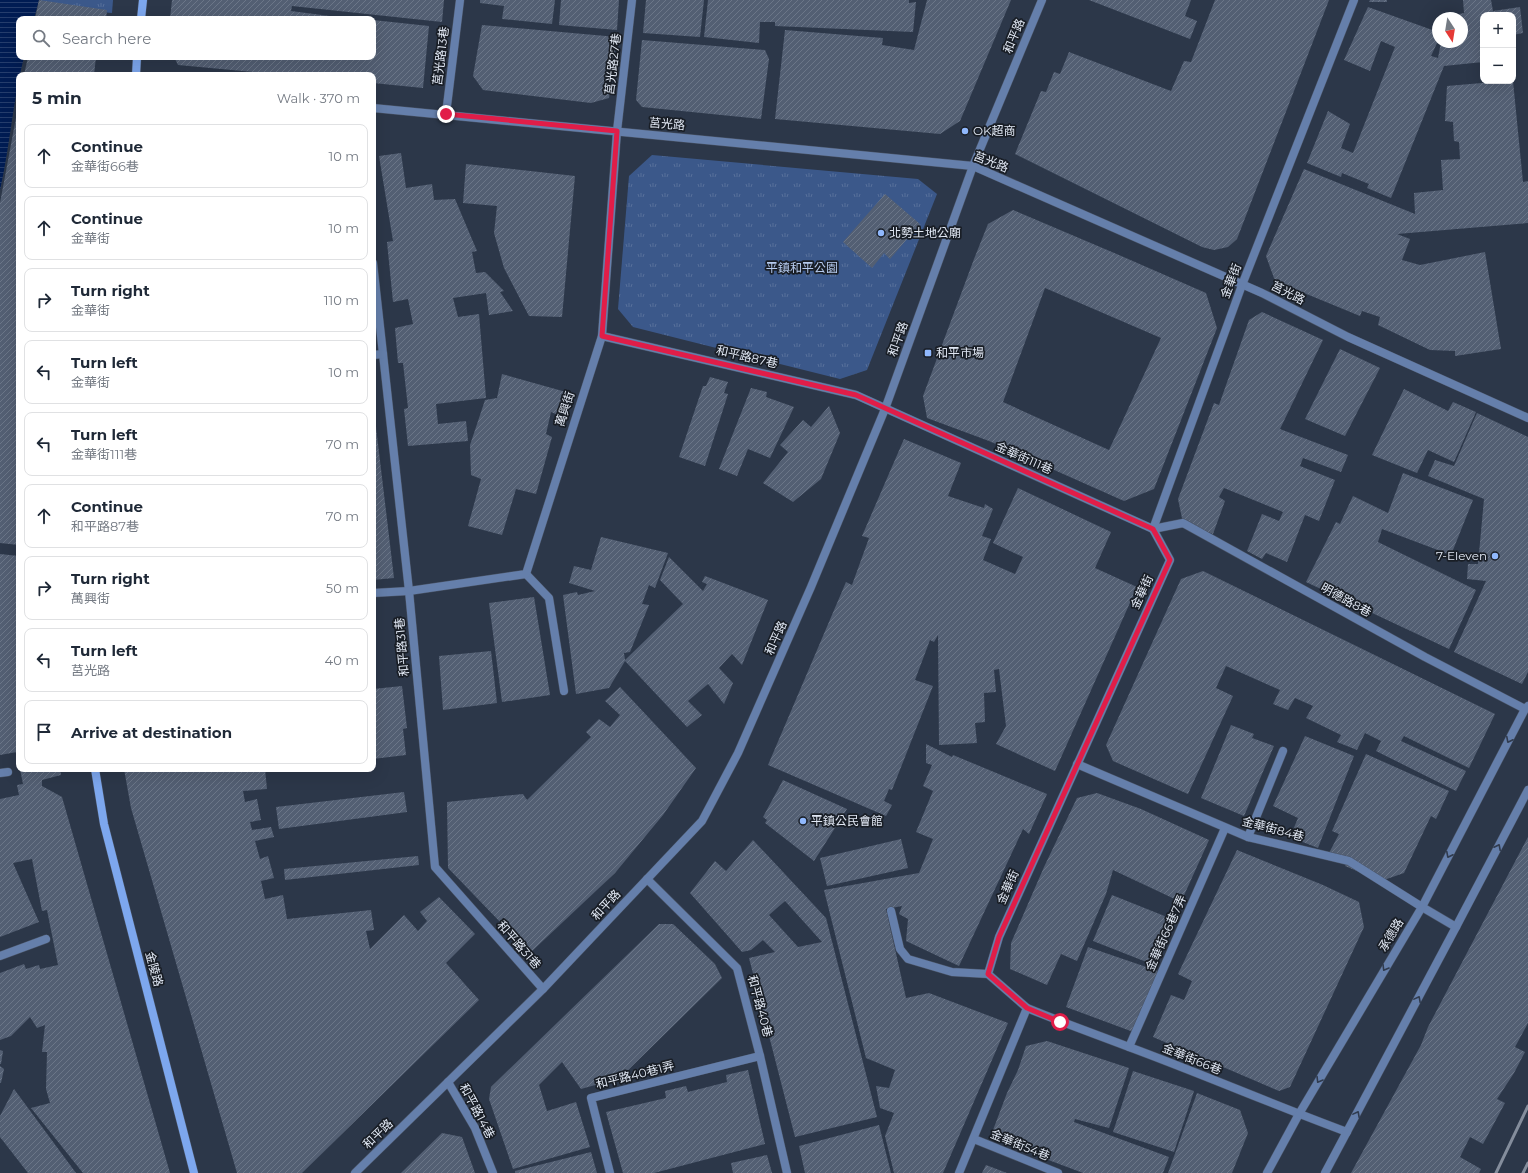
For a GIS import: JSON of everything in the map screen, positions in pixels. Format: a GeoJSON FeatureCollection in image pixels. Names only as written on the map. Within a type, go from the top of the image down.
{"type":"FeatureCollection","features":[{"type":"Feature","properties":{"kind":"main road"},"geometry":{"type":"LineString","coordinates":[[141,16],[143,0]]}},
{"type":"Feature","properties":{"kind":"main road"},"geometry":{"type":"LineString","coordinates":[[136,72],[137,60]]}},
{"type":"Feature","properties":{"kind":"main road","name":"金陵路"},"geometry":{"type":"LineString","coordinates":[[95,772],[104,824],[194,1173]]}},
{"type":"Feature","properties":{"kind":"street","name":"莒光路13巷"},"geometry":{"type":"LineString","coordinates":[[446,114],[460,0]]}},
{"type":"Feature","properties":{"kind":"street","name":"莒光路27巷"},"geometry":{"type":"LineString","coordinates":[[617,131],[632,0]]}},
{"type":"Feature","properties":{"kind":"street","name":"和平路"},"geometry":{"type":"LineString","coordinates":[[355,1173],[543,989],[702,821],[738,753],[811,586],[885,409],[973,166],[1042,0]]}},
{"type":"Feature","properties":{"kind":"street","name":"金華街"},"geometry":{"type":"LineString","coordinates":[[988,974],[999,937],[1170,560],[1153,529],[1242,285],[1354,0]]}},
{"type":"Feature","properties":{"kind":"street","name":"莒光路"},"geometry":{"type":"LineString","coordinates":[[376,108],[973,166],[1262,293],[1348,337],[1528,418]]}},
{"type":"Feature","properties":{"kind":"street","name":"萬興街"},"geometry":{"type":"LineString","coordinates":[[526,574],[602,336],[617,131]]}},
{"type":"Feature","properties":{"kind":"street","name":"和平路31巷"},"geometry":{"type":"LineString","coordinates":[[376,290],[409,591],[435,867],[543,989]]}},
{"type":"Feature","properties":{"kind":"street","name":"和平路87巷"},"geometry":{"type":"LineString","coordinates":[[602,336],[856,395],[885,409]]}},
{"type":"Feature","properties":{"kind":"street"},"geometry":{"type":"LineString","coordinates":[[376,355],[383,354]]}},
{"type":"Feature","properties":{"kind":"street","name":"金華街111巷"},"geometry":{"type":"LineString","coordinates":[[885,409],[1153,529]]}},
{"type":"Feature","properties":{"kind":"street","name":"明德路8巷"},"geometry":{"type":"LineString","coordinates":[[1153,529],[1183,523],[1426,657],[1526,708]]}},
{"type":"Feature","properties":{"kind":"street"},"geometry":{"type":"LineString","coordinates":[[376,593],[409,591],[526,574],[549,598],[564,691]]}},
{"type":"Feature","properties":{"kind":"street","name":"承德路"},"geometry":{"type":"LineString","coordinates":[[1267,1173],[1299,1114],[1422,907],[1526,708]]}},
{"type":"Feature","properties":{"kind":"street"},"geometry":{"type":"LineString","coordinates":[[1248,837],[1283,751]]}},
{"type":"Feature","properties":{"kind":"street","name":"金華街84巷"},"geometry":{"type":"LineString","coordinates":[[1077,764],[1248,837],[1349,861],[1456,927]]}},
{"type":"Feature","properties":{"kind":"street"},"geometry":{"type":"LineString","coordinates":[[1325,1173],[1528,790]]}},
{"type":"Feature","properties":{"kind":"street","name":"金華街66巷7弄"},"geometry":{"type":"LineString","coordinates":[[1129,1047],[1225,828]]}},
{"type":"Feature","properties":{"kind":"street","name":"和平路40巷"},"geometry":{"type":"LineString","coordinates":[[647,879],[737,968],[760,1056],[787,1173]]}},
{"type":"Feature","properties":{"kind":"street"},"geometry":{"type":"LineString","coordinates":[[891,911],[900,949],[908,959],[952,972],[988,974],[1027,1008],[974,1140],[959,1173]]}},
{"type":"Feature","properties":{"kind":"street"},"geometry":{"type":"LineString","coordinates":[[0,956],[46,940]]}},
{"type":"Feature","properties":{"kind":"street","name":"金華街66巷"},"geometry":{"type":"LineString","coordinates":[[1027,1008],[1347,1132]]}},
{"type":"Feature","properties":{"kind":"street","name":"和平路40巷1弄"},"geometry":{"type":"LineString","coordinates":[[610,1173],[591,1098],[760,1056]]}},
{"type":"Feature","properties":{"kind":"street","name":"和平路14巷"},"geometry":{"type":"LineString","coordinates":[[448,1082],[475,1128],[493,1173]]}},
{"type":"Feature","properties":{"kind":"street","name":"金華街54巷"},"geometry":{"type":"LineString","coordinates":[[974,1140],[1058,1173]]}},
{"type":"Feature","properties":{"kind":"green space"},"geometry":{"type":"Polygon","coordinates":[[[41,0],[113,0],[112,13],[40,7],[41,0]]]}},
{"type":"Feature","properties":{"kind":"green space","name":"平鎮和平公園"},"geometry":{"type":"Polygon","coordinates":[[[652,155],[918,179],[937,194],[867,370],[840,379],[633,327],[618,309],[629,176],[652,155]]]}},
{"type":"Feature","properties":{"kind":"shaded area"},"geometry":{"type":"Polygon","coordinates":[[[0,0],[39,0],[35,16],[16,16],[16,60],[23,60],[20,72],[16,72],[16,95],[0,190],[0,0]]]}},
{"type":"Feature","properties":{"kind":"building"},"geometry":{"type":"Polygon","coordinates":[[[39,0],[107,10],[106,16],[36,16],[39,0]]]}},
{"type":"Feature","properties":{"kind":"building"},"geometry":{"type":"Polygon","coordinates":[[[172,0],[444,0],[442,22],[292,6],[291,11],[330,16],[170,16],[172,0]]]}},
{"type":"Feature","properties":{"kind":"building"},"geometry":{"type":"Polygon","coordinates":[[[480,0],[555,0],[552,24],[502,19],[504,6],[480,3],[480,0]]]}},
{"type":"Feature","properties":{"kind":"building"},"geometry":{"type":"Polygon","coordinates":[[[561,0],[619,0],[617,30],[559,25],[561,0]]]}},
{"type":"Feature","properties":{"kind":"building"},"geometry":{"type":"Polygon","coordinates":[[[646,0],[704,0],[700,37],[643,33],[646,0]]]}},
{"type":"Feature","properties":{"kind":"building"},"geometry":{"type":"Polygon","coordinates":[[[708,0],[909,0],[909,3],[916,2],[913,32],[775,26],[775,22],[760,22],[759,43],[704,37],[708,0]]]}},
{"type":"Feature","properties":{"kind":"building"},"geometry":{"type":"Polygon","coordinates":[[[927,0],[1011,0],[960,121],[940,134],[775,119],[785,30],[883,38],[882,45],[914,50],[927,0]]]}},
{"type":"Feature","properties":{"kind":"building"},"geometry":{"type":"Polygon","coordinates":[[[1089,0],[1191,0],[1185,16],[1197,21],[1190,39],[1089,0]]]}},
{"type":"Feature","properties":{"kind":"building"},"geometry":{"type":"Polygon","coordinates":[[[1215,0],[1329,0],[1237,239],[1228,247],[1214,250],[1202,247],[1015,154],[1041,91],[1046,92],[1054,72],[1060,74],[1069,52],[1171,91],[1184,61],[1191,62],[1215,0]]]}},
{"type":"Feature","properties":{"kind":"building"},"geometry":{"type":"Polygon","coordinates":[[[1370,0],[1387,0],[1387,2],[1369,2],[1370,0]]]}},
{"type":"Feature","properties":{"kind":"building"},"geometry":{"type":"Polygon","coordinates":[[[1463,0],[1491,0],[1493,11],[1520,7],[1523,33],[1516,34],[1516,12],[1480,12],[1480,62],[1444,66],[1391,198],[1367,188],[1369,184],[1342,173],[1341,177],[1307,163],[1328,111],[1350,124],[1341,148],[1353,153],[1395,47],[1381,41],[1370,71],[1344,60],[1368,7],[1432,30],[1432,48],[1435,48],[1431,56],[1438,58],[1440,48],[1468,48],[1468,12],[1464,12],[1463,0]]]}},
{"type":"Feature","properties":{"kind":"building"},"geometry":{"type":"Polygon","coordinates":[[[376,20],[429,26],[423,88],[376,83],[376,72],[254,72],[178,65],[176,60],[376,60],[376,20]]]}},
{"type":"Feature","properties":{"kind":"building"},"geometry":{"type":"Polygon","coordinates":[[[482,25],[617,37],[609,98],[591,103],[483,90],[473,76],[482,25]]]}},
{"type":"Feature","properties":{"kind":"building"},"geometry":{"type":"Polygon","coordinates":[[[642,40],[765,50],[769,59],[761,119],[642,107],[636,100],[642,40]]]}},
{"type":"Feature","properties":{"kind":"building"},"geometry":{"type":"Polygon","coordinates":[[[27,60],[96,60],[94,72],[25,72],[27,60]]]}},
{"type":"Feature","properties":{"kind":"building"},"geometry":{"type":"Polygon","coordinates":[[[1480,83],[1513,84],[1523,182],[1528,181],[1528,223],[1397,234],[1410,239],[1402,260],[1420,265],[1485,252],[1501,349],[1455,356],[1455,351],[1430,350],[1378,325],[1380,317],[1362,311],[1360,316],[1275,281],[1266,256],[1304,169],[1415,214],[1414,193],[1443,190],[1441,160],[1460,159],[1459,142],[1454,141],[1453,122],[1445,121],[1447,86],[1480,83]]]}},
{"type":"Feature","properties":{"kind":"building"},"geometry":{"type":"Polygon","coordinates":[[[16,118],[16,545],[0,543],[0,203],[16,118]]]}},
{"type":"Feature","properties":{"kind":"building"},"geometry":{"type":"Polygon","coordinates":[[[401,153],[406,188],[432,184],[434,200],[455,199],[477,251],[472,252],[476,273],[485,272],[504,291],[500,292],[513,311],[489,315],[486,293],[453,298],[458,317],[479,314],[486,398],[436,404],[438,424],[466,421],[468,441],[408,446],[404,409],[408,408],[403,363],[398,363],[395,328],[413,324],[408,299],[393,302],[387,242],[393,241],[379,156],[401,153]]]}},
{"type":"Feature","properties":{"kind":"building"},"geometry":{"type":"Polygon","coordinates":[[[466,164],[575,176],[562,317],[529,316],[504,268],[494,233],[497,206],[463,203],[466,164]]]}},
{"type":"Feature","properties":{"kind":"building","name":"北勢土地公廟"},"geometry":{"type":"Polygon","coordinates":[[[885,194],[920,224],[890,259],[884,253],[872,268],[843,242],[885,194]]]}},
{"type":"Feature","properties":{"kind":"building"},"geometry":{"type":"Polygon","coordinates":[[[1013,210],[1206,293],[1217,328],[1154,489],[1124,501],[989,441],[927,418],[923,396],[988,224],[1013,210]],[[1045,288],[1003,402],[1109,450],[1161,338],[1045,288]]]}},
{"type":"Feature","properties":{"kind":"building"},"geometry":{"type":"Polygon","coordinates":[[[1262,312],[1323,340],[1280,429],[1348,455],[1341,472],[1303,458],[1300,466],[1335,480],[1319,521],[1305,515],[1287,562],[1266,553],[1262,559],[1247,551],[1262,514],[1279,521],[1283,512],[1224,488],[1219,497],[1225,501],[1213,534],[1183,523],[1178,499],[1214,403],[1219,405],[1249,320],[1262,312]]]}},
{"type":"Feature","properties":{"kind":"building"},"geometry":{"type":"Polygon","coordinates":[[[1340,349],[1380,368],[1345,436],[1305,419],[1340,349]]]}},
{"type":"Feature","properties":{"kind":"building"},"geometry":{"type":"Polygon","coordinates":[[[502,374],[566,392],[558,415],[551,412],[546,434],[552,437],[536,494],[516,489],[502,535],[468,526],[481,479],[471,475],[470,445],[485,400],[497,398],[502,374]]]}},
{"type":"Feature","properties":{"kind":"building"},"geometry":{"type":"Polygon","coordinates":[[[710,377],[728,382],[724,393],[728,394],[705,466],[679,457],[703,386],[706,386],[710,377]]]}},
{"type":"Feature","properties":{"kind":"building"},"geometry":{"type":"Polygon","coordinates":[[[751,388],[767,392],[766,397],[794,407],[770,458],[748,449],[737,476],[719,469],[751,388]]]}},
{"type":"Feature","properties":{"kind":"building"},"geometry":{"type":"Polygon","coordinates":[[[1404,389],[1448,411],[1453,402],[1476,412],[1454,462],[1428,450],[1417,473],[1372,455],[1404,389]]]}},
{"type":"Feature","properties":{"kind":"building"},"geometry":{"type":"Polygon","coordinates":[[[829,406],[840,433],[821,479],[793,502],[763,483],[788,452],[780,445],[803,420],[811,427],[829,406]]]}},
{"type":"Feature","properties":{"kind":"building"},"geometry":{"type":"Polygon","coordinates":[[[1477,413],[1528,437],[1528,672],[1522,684],[1454,652],[1486,581],[1467,579],[1468,564],[1478,564],[1484,499],[1428,476],[1435,460],[1454,466],[1477,413]]]}},
{"type":"Feature","properties":{"kind":"building"},"geometry":{"type":"Polygon","coordinates":[[[376,427],[394,578],[376,580],[376,427]]]}},
{"type":"Feature","properties":{"kind":"building"},"geometry":{"type":"Polygon","coordinates":[[[904,439],[961,463],[948,496],[984,508],[985,504],[993,509],[982,536],[991,539],[983,560],[1015,574],[1023,557],[993,543],[1018,488],[1111,532],[1095,568],[1137,587],[1055,771],[996,744],[1006,726],[999,669],[994,670],[996,692],[984,693],[985,722],[975,723],[977,743],[939,745],[938,635],[934,642],[930,640],[915,680],[933,686],[892,790],[889,789],[884,801],[892,805],[886,816],[768,765],[846,582],[852,585],[869,538],[862,536],[904,439]]]}},
{"type":"Feature","properties":{"kind":"building"},"geometry":{"type":"Polygon","coordinates":[[[1403,473],[1473,500],[1451,555],[1382,529],[1378,542],[1476,590],[1449,649],[1306,582],[1336,522],[1340,524],[1353,496],[1388,513],[1403,473]]]}},
{"type":"Feature","properties":{"kind":"building"},"geometry":{"type":"Polygon","coordinates":[[[601,537],[668,553],[655,588],[649,585],[642,604],[649,605],[630,652],[624,653],[625,660],[683,604],[660,580],[669,557],[703,591],[707,584],[702,582],[705,576],[768,600],[742,665],[732,654],[719,668],[733,683],[724,704],[708,684],[688,701],[702,715],[687,727],[625,661],[609,688],[576,694],[563,595],[577,592],[578,595],[595,591],[569,583],[574,566],[591,570],[601,537]]]}},
{"type":"Feature","properties":{"kind":"building"},"geometry":{"type":"Polygon","coordinates":[[[0,554],[16,556],[16,752],[0,755],[0,554]]]}},
{"type":"Feature","properties":{"kind":"building"},"geometry":{"type":"Polygon","coordinates":[[[1203,571],[1495,714],[1469,768],[1404,736],[1401,741],[1466,771],[1456,791],[1376,751],[1381,741],[1365,733],[1357,750],[1337,742],[1341,735],[1306,718],[1313,706],[1295,698],[1288,710],[1273,704],[1280,690],[1226,666],[1216,688],[1233,696],[1188,794],[1113,761],[1106,745],[1181,579],[1203,571]]]}},
{"type":"Feature","properties":{"kind":"building"},"geometry":{"type":"Polygon","coordinates":[[[534,597],[550,695],[502,702],[489,603],[534,597]]]}},
{"type":"Feature","properties":{"kind":"building"},"geometry":{"type":"Polygon","coordinates":[[[491,651],[497,703],[443,710],[439,656],[491,651]]]}},
{"type":"Feature","properties":{"kind":"building"},"geometry":{"type":"Polygon","coordinates":[[[402,686],[407,728],[403,729],[406,755],[376,759],[376,689],[402,686]]]}},
{"type":"Feature","properties":{"kind":"building"},"geometry":{"type":"Polygon","coordinates":[[[620,687],[696,768],[663,815],[615,873],[530,953],[448,868],[447,802],[523,794],[527,800],[591,737],[586,732],[599,719],[610,727],[620,715],[605,701],[620,687]]]}},
{"type":"Feature","properties":{"kind":"building"},"geometry":{"type":"Polygon","coordinates":[[[1231,725],[1254,734],[1252,738],[1274,746],[1244,816],[1201,798],[1231,725]]]}},
{"type":"Feature","properties":{"kind":"building"},"geometry":{"type":"Polygon","coordinates":[[[1305,736],[1354,756],[1318,848],[1290,837],[1298,818],[1273,806],[1305,736]]]}},
{"type":"Feature","properties":{"kind":"building"},"geometry":{"type":"Polygon","coordinates":[[[926,744],[952,757],[953,755],[1047,794],[1029,834],[1023,829],[959,966],[906,941],[908,919],[899,914],[902,906],[886,909],[906,998],[929,993],[1008,1023],[943,1173],[894,1173],[885,1136],[894,1113],[880,1108],[876,1086],[889,1088],[895,1070],[866,1058],[824,890],[919,873],[933,839],[916,832],[933,791],[923,786],[932,765],[926,763],[926,744]]]}},
{"type":"Feature","properties":{"kind":"building"},"geometry":{"type":"Polygon","coordinates":[[[1366,754],[1449,791],[1436,819],[1431,816],[1404,873],[1381,881],[1345,866],[1349,861],[1329,853],[1339,834],[1332,831],[1366,754]]]}},
{"type":"Feature","properties":{"kind":"building"},"geometry":{"type":"Polygon","coordinates":[[[21,772],[60,772],[61,775],[42,780],[42,786],[62,797],[170,1173],[83,1173],[31,1108],[50,1103],[46,1089],[47,1052],[42,1052],[45,1025],[37,1028],[30,1017],[11,1036],[0,1040],[0,973],[24,964],[26,969],[39,965],[40,969],[58,965],[47,910],[42,911],[32,859],[13,863],[39,922],[0,937],[0,799],[19,795],[17,785],[23,784],[21,772]]]}},
{"type":"Feature","properties":{"kind":"building"},"geometry":{"type":"Polygon","coordinates":[[[125,772],[265,772],[267,789],[243,791],[245,802],[257,799],[261,820],[250,822],[252,830],[271,827],[274,837],[255,841],[260,859],[268,856],[274,878],[261,881],[265,899],[283,895],[287,919],[371,910],[374,930],[366,931],[370,949],[404,915],[418,931],[427,921],[420,912],[439,897],[475,934],[446,963],[479,1000],[302,1173],[237,1173],[131,808],[125,772]]]}},
{"type":"Feature","properties":{"kind":"building","name":"平鎮公民會館"},"geometry":{"type":"Polygon","coordinates":[[[783,780],[847,809],[814,861],[765,823],[767,820],[763,817],[783,780]]]}},
{"type":"Feature","properties":{"kind":"building"},"geometry":{"type":"Polygon","coordinates":[[[404,792],[407,812],[279,829],[276,807],[404,792]]]}},
{"type":"Feature","properties":{"kind":"building"},"geometry":{"type":"Polygon","coordinates":[[[1097,793],[1141,809],[1209,840],[1181,902],[1113,870],[1106,894],[1077,961],[1061,954],[1047,985],[1010,969],[1011,943],[1044,867],[1077,798],[1097,793]]]}},
{"type":"Feature","properties":{"kind":"building"},"geometry":{"type":"Polygon","coordinates":[[[1528,837],[1528,1023],[1515,1047],[1525,1052],[1514,1073],[1497,1099],[1505,1103],[1483,1144],[1470,1137],[1460,1157],[1481,1169],[1479,1173],[1351,1173],[1421,1045],[1428,1027],[1528,837]]]}},
{"type":"Feature","properties":{"kind":"building"},"geometry":{"type":"Polygon","coordinates":[[[901,839],[908,868],[827,886],[820,858],[901,839]]]}},
{"type":"Feature","properties":{"kind":"building"},"geometry":{"type":"Polygon","coordinates":[[[753,840],[826,918],[877,1117],[795,1137],[749,958],[775,952],[763,940],[751,950],[742,952],[690,893],[715,861],[726,871],[753,840]],[[785,901],[769,915],[798,947],[822,942],[785,901]]]}},
{"type":"Feature","properties":{"kind":"building"},"geometry":{"type":"Polygon","coordinates":[[[1237,850],[1323,885],[1359,902],[1364,927],[1290,1087],[1279,1091],[1153,1037],[1171,995],[1184,1000],[1192,981],[1178,974],[1237,850]]]}},
{"type":"Feature","properties":{"kind":"building"},"geometry":{"type":"Polygon","coordinates":[[[418,856],[419,865],[285,880],[284,869],[418,856]]]}},
{"type":"Feature","properties":{"kind":"building"},"geometry":{"type":"Polygon","coordinates":[[[1112,895],[1167,917],[1149,963],[1093,941],[1112,895]]]}},
{"type":"Feature","properties":{"kind":"building"},"geometry":{"type":"Polygon","coordinates":[[[659,924],[673,924],[715,964],[722,978],[620,1078],[581,1089],[562,1062],[539,1085],[547,1111],[576,1102],[590,1147],[513,1169],[489,1099],[491,1087],[659,924]]]}},
{"type":"Feature","properties":{"kind":"building"},"geometry":{"type":"Polygon","coordinates":[[[1088,947],[1158,971],[1136,1033],[1066,1007],[1088,947]]]}},
{"type":"Feature","properties":{"kind":"building"},"geometry":{"type":"Polygon","coordinates":[[[1047,1041],[1129,1068],[1109,1128],[1075,1119],[1074,1122],[1169,1157],[1163,1173],[1083,1173],[990,1138],[1007,1093],[1018,1070],[1026,1046],[1047,1041]]]}},
{"type":"Feature","properties":{"kind":"building"},"geometry":{"type":"Polygon","coordinates":[[[0,1050],[3,1051],[1,1064],[0,1064],[0,1050]]]}},
{"type":"Feature","properties":{"kind":"building"},"geometry":{"type":"Polygon","coordinates":[[[0,1066],[4,1069],[1,1083],[0,1083],[0,1066]]]}},
{"type":"Feature","properties":{"kind":"building"},"geometry":{"type":"Polygon","coordinates":[[[748,1070],[765,1144],[654,1173],[623,1173],[606,1112],[666,1098],[665,1091],[686,1086],[688,1092],[727,1082],[726,1075],[748,1070]]]}},
{"type":"Feature","properties":{"kind":"building"},"geometry":{"type":"Polygon","coordinates":[[[1133,1071],[1194,1091],[1174,1152],[1113,1132],[1133,1071]]]}},
{"type":"Feature","properties":{"kind":"building"},"geometry":{"type":"Polygon","coordinates":[[[14,1089],[76,1173],[28,1173],[0,1137],[0,1116],[14,1089]]]}},
{"type":"Feature","properties":{"kind":"building"},"geometry":{"type":"Polygon","coordinates":[[[1197,1093],[1240,1110],[1248,1133],[1232,1173],[1168,1173],[1197,1093]]]}},
{"type":"Feature","properties":{"kind":"building"},"geometry":{"type":"Polygon","coordinates":[[[879,1125],[891,1173],[805,1173],[799,1146],[879,1125]]]}},
{"type":"Feature","properties":{"kind":"building"},"geometry":{"type":"Polygon","coordinates":[[[442,1133],[462,1137],[475,1173],[401,1173],[442,1133]]]}},
{"type":"Feature","properties":{"kind":"building"},"geometry":{"type":"Polygon","coordinates":[[[591,1152],[597,1173],[515,1173],[515,1171],[591,1152]]]}},
{"type":"Feature","properties":{"kind":"building"},"geometry":{"type":"Polygon","coordinates":[[[767,1155],[772,1173],[733,1173],[731,1163],[767,1155]]]}},
{"type":"Feature","properties":{"kind":"building"},"geometry":{"type":"Polygon","coordinates":[[[986,1165],[1007,1173],[982,1173],[986,1165]]]}},
{"type":"Feature","properties":{"kind":"railway"},"geometry":{"type":"LineString","coordinates":[[1496,1173],[1528,1106]]}},
{"type":"Feature","properties":{"kind":"railway"},"geometry":{"type":"LineString","coordinates":[[1523,1173],[1528,1163]]}},
{"type":"Feature","properties":{"kind":"place","name":"OK超商"},"geometry":{"type":"Point","coordinates":[965,131]}},
{"type":"Feature","properties":{"kind":"place","name":"北勢土地公廟"},"geometry":{"type":"Point","coordinates":[881,233]}},
{"type":"Feature","properties":{"kind":"place","name":"和平市場"},"geometry":{"type":"Point","coordinates":[928,353]}},
{"type":"Feature","properties":{"kind":"place","name":"7-Eleven"},"geometry":{"type":"Point","coordinates":[1495,556]}},
{"type":"Feature","properties":{"kind":"place","name":"平鎮公民會館"},"geometry":{"type":"Point","coordinates":[803,821]}},
{"type":"Feature","properties":{"kind":"route"},"geometry":{"type":"LineString","coordinates":[[446,114],[617,131],[602,336],[856,395],[1153,529],[1170,560],[999,937],[988,974],[1027,1008],[1060,1022]]}}]}
